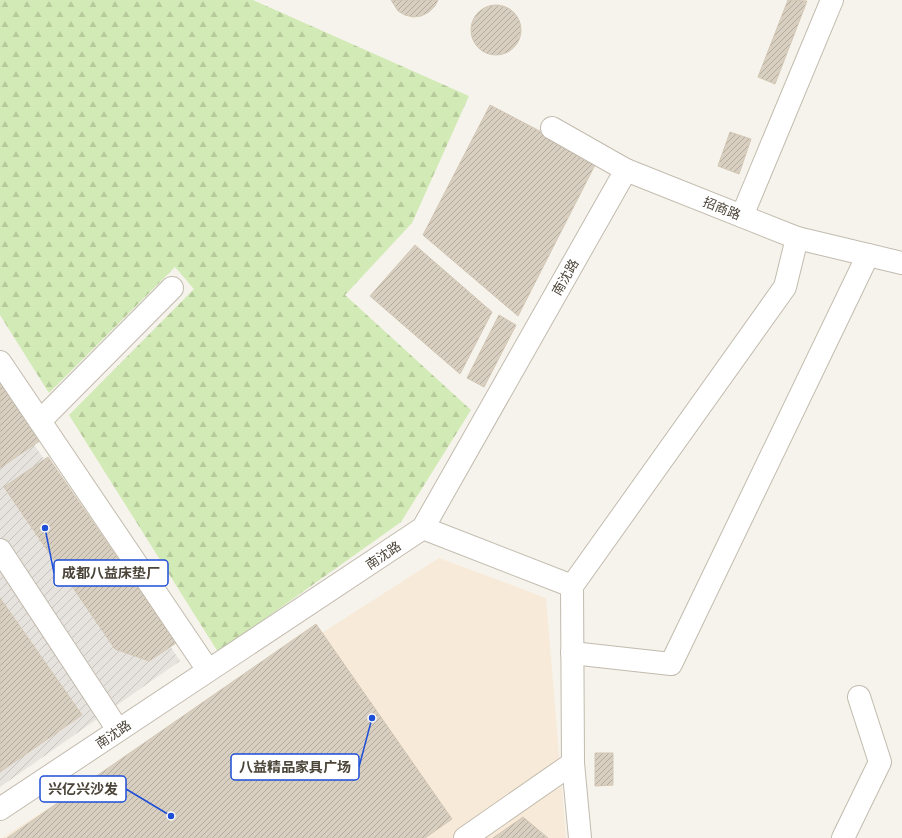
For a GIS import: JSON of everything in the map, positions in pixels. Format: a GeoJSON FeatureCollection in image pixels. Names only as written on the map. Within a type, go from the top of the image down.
{"type":"FeatureCollection","features":[{"type":"Feature","properties":{"kind":"street"},"geometry":{"type":"LineString","coordinates":[[742,216],[832,0]]}},
{"type":"Feature","properties":{"kind":"street","name":"招商路"},"geometry":{"type":"LineString","coordinates":[[552,128],[626,170],[797,238],[902,263]]}},
{"type":"Feature","properties":{"kind":"street","name":"南沈路"},"geometry":{"type":"LineString","coordinates":[[0,809],[423,528],[626,170]]}},
{"type":"Feature","properties":{"kind":"street"},"geometry":{"type":"LineString","coordinates":[[580,838],[572,763],[572,586],[785,287],[797,238]]}},
{"type":"Feature","properties":{"kind":"street"},"geometry":{"type":"LineString","coordinates":[[572,653],[671,664],[868,255]]}},
{"type":"Feature","properties":{"kind":"street"},"geometry":{"type":"LineString","coordinates":[[40,421],[172,288]]}},
{"type":"Feature","properties":{"kind":"street"},"geometry":{"type":"LineString","coordinates":[[0,362],[208,670]]}},
{"type":"Feature","properties":{"kind":"street"},"geometry":{"type":"LineString","coordinates":[[423,528],[572,586]]}},
{"type":"Feature","properties":{"kind":"street"},"geometry":{"type":"LineString","coordinates":[[0,550],[118,730]]}},
{"type":"Feature","properties":{"kind":"street"},"geometry":{"type":"LineString","coordinates":[[843,838],[880,762],[859,697]]}},
{"type":"Feature","properties":{"kind":"street"},"geometry":{"type":"LineString","coordinates":[[465,838],[572,763]]}},
{"type":"Feature","properties":{"kind":"shaded area"},"geometry":{"type":"Polygon","coordinates":[[[0,394],[180,661],[0,787],[0,394]]]}},
{"type":"Feature","properties":{"kind":"shaded area"},"geometry":{"type":"Polygon","coordinates":[[[439,558],[546,598],[566,838],[2,838],[439,558]]]}},
{"type":"Feature","properties":{"kind":"green space"},"geometry":{"type":"Polygon","coordinates":[[[0,0],[253,0],[469,96],[412,223],[345,295],[471,410],[401,522],[218,652],[69,415],[194,289],[175,267],[49,393],[0,315],[0,0]]]}},
{"type":"Feature","properties":{"kind":"building"},"geometry":{"type":"Polygon","coordinates":[[[391,0],[438,0],[429,12],[421,16],[413,17],[398,11],[391,0]]]}},
{"type":"Feature","properties":{"kind":"building"},"geometry":{"type":"Polygon","coordinates":[[[788,0],[807,1],[775,84],[758,77],[788,0]]]}},
{"type":"Feature","properties":{"kind":"building"},"geometry":{"type":"Polygon","coordinates":[[[491,5],[501,5],[514,12],[521,25],[521,35],[514,48],[501,55],[491,55],[482,51],[475,44],[471,35],[471,25],[475,16],[482,9],[491,5]]]}},
{"type":"Feature","properties":{"kind":"building"},"geometry":{"type":"Polygon","coordinates":[[[490,105],[597,161],[518,316],[423,235],[490,105]]]}},
{"type":"Feature","properties":{"kind":"building"},"geometry":{"type":"Polygon","coordinates":[[[730,132],[751,139],[739,174],[718,166],[730,132]]]}},
{"type":"Feature","properties":{"kind":"building"},"geometry":{"type":"Polygon","coordinates":[[[415,245],[492,312],[460,374],[370,296],[415,245]]]}},
{"type":"Feature","properties":{"kind":"building"},"geometry":{"type":"Polygon","coordinates":[[[499,315],[516,325],[484,387],[467,378],[499,315]]]}},
{"type":"Feature","properties":{"kind":"building"},"geometry":{"type":"Polygon","coordinates":[[[0,381],[41,440],[0,468],[0,381]]]}},
{"type":"Feature","properties":{"kind":"building"},"geometry":{"type":"Polygon","coordinates":[[[48,457],[176,643],[149,661],[115,649],[4,487],[48,457]]]}},
{"type":"Feature","properties":{"kind":"building"},"geometry":{"type":"Polygon","coordinates":[[[0,598],[82,715],[0,772],[0,598]]]}},
{"type":"Feature","properties":{"kind":"building"},"geometry":{"type":"Polygon","coordinates":[[[316,624],[452,819],[425,838],[7,838],[316,624]]]}},
{"type":"Feature","properties":{"kind":"building"},"geometry":{"type":"Polygon","coordinates":[[[595,753],[613,753],[613,785],[595,786],[595,753]]]}},
{"type":"Feature","properties":{"kind":"building"},"geometry":{"type":"Polygon","coordinates":[[[523,817],[548,838],[493,838],[523,817]]]}},
{"type":"Feature","properties":{"kind":"place","name":"成都八益床垫厂"},"geometry":{"type":"Point","coordinates":[45,528]}},
{"type":"Feature","properties":{"kind":"place","name":"八益精品家具广场"},"geometry":{"type":"Point","coordinates":[372,718]}},
{"type":"Feature","properties":{"kind":"place","name":"兴亿兴沙发"},"geometry":{"type":"Point","coordinates":[171,816]}}]}
